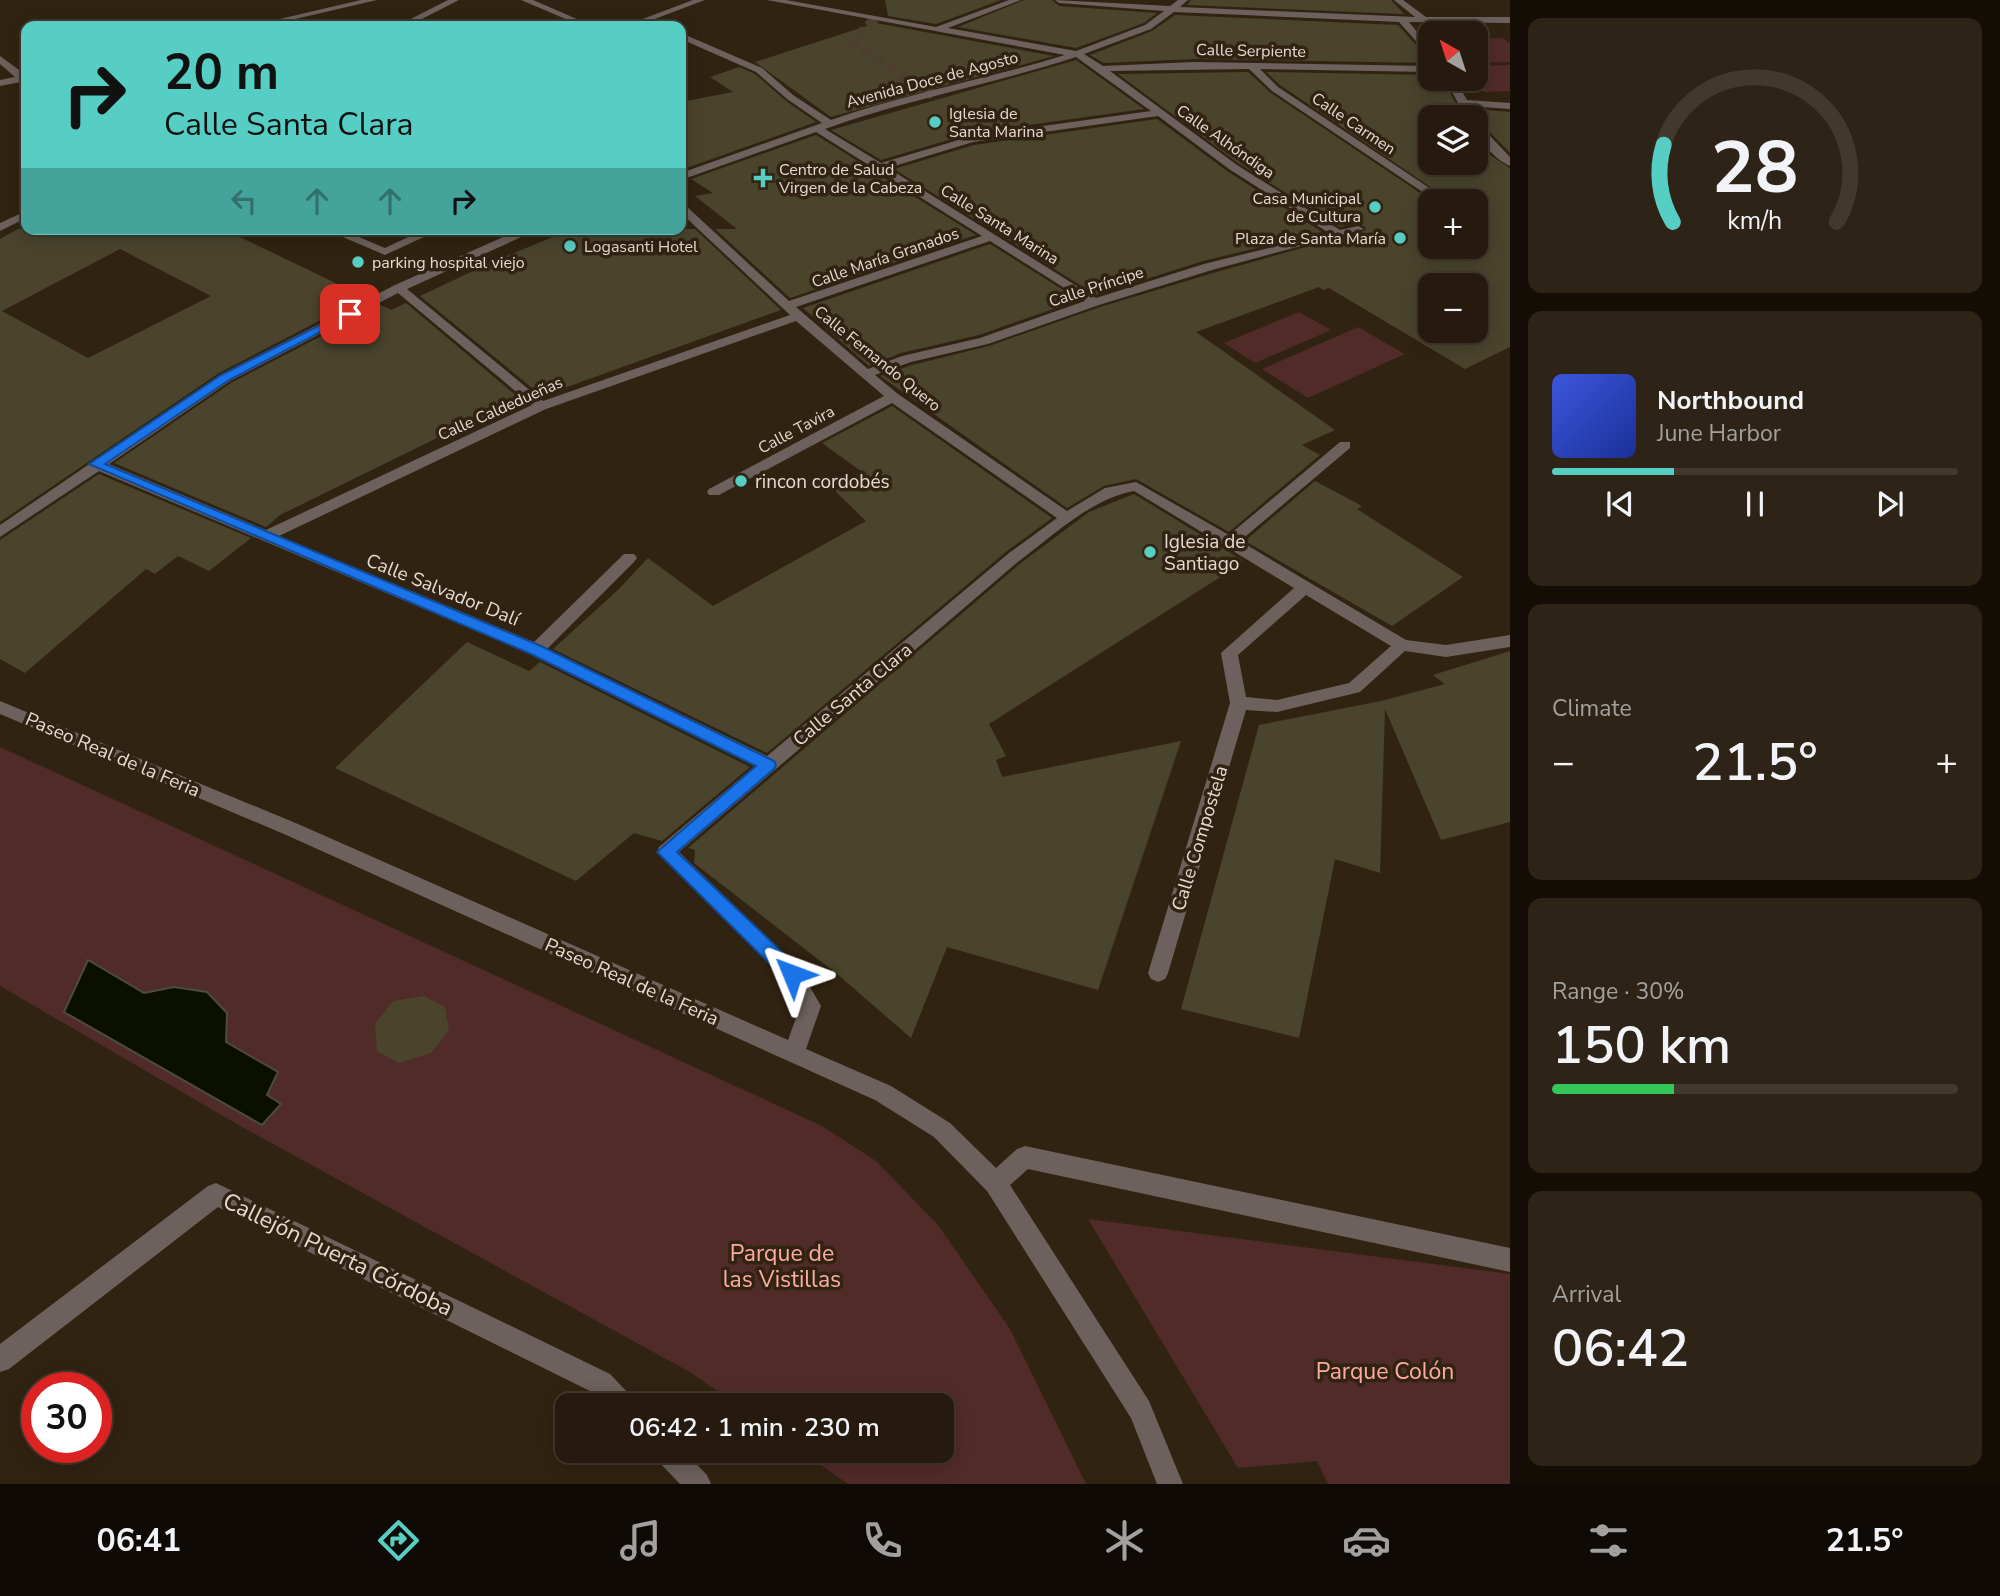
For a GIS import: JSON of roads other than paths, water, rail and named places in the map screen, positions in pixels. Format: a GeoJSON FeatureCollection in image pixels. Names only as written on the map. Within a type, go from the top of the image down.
{"type":"FeatureCollection","features":[{"type":"Feature","properties":{"kind":"street"},"geometry":{"type":"LineString","coordinates":[[277,21],[373,0]]}},
{"type":"Feature","properties":{"kind":"street"},"geometry":{"type":"LineString","coordinates":[[411,21],[455,0]]}},
{"type":"Feature","properties":{"kind":"street"},"geometry":{"type":"LineString","coordinates":[[525,0],[577,21]]}},
{"type":"Feature","properties":{"kind":"street"},"geometry":{"type":"LineString","coordinates":[[642,21],[701,0]]}},
{"type":"Feature","properties":{"kind":"street"},"geometry":{"type":"LineString","coordinates":[[771,0],[1077,54],[1101,69]]}},
{"type":"Feature","properties":{"kind":"street"},"geometry":{"type":"LineString","coordinates":[[935,30],[1017,0]]}},
{"type":"Feature","properties":{"kind":"street"},"geometry":{"type":"LineString","coordinates":[[1059,0],[1175,9],[1424,20],[1510,20]]}},
{"type":"Feature","properties":{"kind":"street","name":"Avenida Doce de Agosto"},"geometry":{"type":"LineString","coordinates":[[686,175],[865,111],[1005,77],[1077,54],[1148,27],[1184,0]]}},
{"type":"Feature","properties":{"kind":"street"},"geometry":{"type":"LineString","coordinates":[[1398,0],[1424,20]]}},
{"type":"Feature","properties":{"kind":"street"},"geometry":{"type":"LineString","coordinates":[[1401,18],[1418,39]]}},
{"type":"Feature","properties":{"kind":"street"},"geometry":{"type":"LineString","coordinates":[[686,38],[760,70],[790,97],[829,123]]}},
{"type":"Feature","properties":{"kind":"street"},"geometry":{"type":"LineString","coordinates":[[0,59],[21,76]]}},
{"type":"Feature","properties":{"kind":"street","name":"Calle Serpiente"},"geometry":{"type":"LineString","coordinates":[[1101,69],[1194,65],[1418,69]]}},
{"type":"Feature","properties":{"kind":"street","name":"Calle Carmen"},"geometry":{"type":"LineString","coordinates":[[1252,66],[1275,89],[1425,189]]}},
{"type":"Feature","properties":{"kind":"street","name":"Calle Alhóndiga"},"geometry":{"type":"LineString","coordinates":[[1101,69],[1233,167],[1338,234]]}},
{"type":"Feature","properties":{"kind":"street"},"geometry":{"type":"LineString","coordinates":[[0,83],[21,79]]}},
{"type":"Feature","properties":{"kind":"street"},"geometry":{"type":"LineString","coordinates":[[1456,91],[1462,103],[1510,106]]}},
{"type":"Feature","properties":{"kind":"street"},"geometry":{"type":"LineString","coordinates":[[879,167],[972,139],[1159,113]]}},
{"type":"Feature","properties":{"kind":"street","name":"Calle Santa Marina"},"geometry":{"type":"LineString","coordinates":[[817,128],[1095,302]]}},
{"type":"Feature","properties":{"kind":"street"},"geometry":{"type":"LineString","coordinates":[[1488,142],[1510,163]]}},
{"type":"Feature","properties":{"kind":"street","name":"Calle Fernando Quero"},"geometry":{"type":"LineString","coordinates":[[686,212],[793,311],[893,397],[1067,518]]}},
{"type":"Feature","properties":{"kind":"street"},"geometry":{"type":"LineString","coordinates":[[0,228],[21,217]]}},
{"type":"Feature","properties":{"kind":"street"},"geometry":{"type":"LineString","coordinates":[[1338,234],[1358,229]]}},
{"type":"Feature","properties":{"kind":"street","name":"Calle Príncipe"},"geometry":{"type":"LineString","coordinates":[[865,373],[907,359],[984,341],[1095,302],[1208,267],[1338,234]]}},
{"type":"Feature","properties":{"kind":"street"},"geometry":{"type":"LineString","coordinates":[[344,235],[385,252],[422,235]]}},
{"type":"Feature","properties":{"kind":"street"},"geometry":{"type":"LineString","coordinates":[[0,532],[225,378],[399,288],[516,235]]}},
{"type":"Feature","properties":{"kind":"street","name":"Calle María Granados"},"geometry":{"type":"LineString","coordinates":[[793,311],[992,237]]}},
{"type":"Feature","properties":{"kind":"street"},"geometry":{"type":"LineString","coordinates":[[399,288],[541,406]]}},
{"type":"Feature","properties":{"kind":"street","name":"Calle Caldedueñas"},"geometry":{"type":"LineString","coordinates":[[264,537],[541,406],[793,311]]}},
{"type":"Feature","properties":{"kind":"street","name":"Calle Tavira"},"geometry":{"type":"LineString","coordinates":[[714,492],[893,397]]}},
{"type":"Feature","properties":{"kind":"street"},"geometry":{"type":"LineString","coordinates":[[1230,542],[1345,445]]}},
{"type":"Feature","properties":{"kind":"street","name":"Calle Salvador Dalí"},"geometry":{"type":"LineString","coordinates":[[96,464],[536,650],[768,765]]}},
{"type":"Feature","properties":{"kind":"street","name":"Calle Santa Clara"},"geometry":{"type":"LineString","coordinates":[[794,1053],[811,1006],[792,974],[666,852],[1014,557],[1067,518],[1110,491],[1136,486],[1402,645]]}},
{"type":"Feature","properties":{"kind":"street"},"geometry":{"type":"LineString","coordinates":[[536,650],[629,558]]}},
{"type":"Feature","properties":{"kind":"street"},"geometry":{"type":"LineString","coordinates":[[1305,587],[1229,653],[1240,703],[1278,706],[1354,688],[1402,645],[1446,652],[1510,640]]}},
{"type":"Feature","properties":{"kind":"street","name":"Calle Compostela"},"geometry":{"type":"LineString","coordinates":[[1158,973],[1240,703]]}},
{"type":"Feature","properties":{"kind":"street","name":"Paseo Real de la Feria"},"geometry":{"type":"LineString","coordinates":[[0,706],[291,829],[883,1093],[943,1130],[995,1182],[1140,1410],[1170,1484]]}},
{"type":"Feature","properties":{"kind":"street"},"geometry":{"type":"LineString","coordinates":[[995,1182],[1026,1157],[1510,1260]]}},
{"type":"Feature","properties":{"kind":"street","name":"Callejón Puerta Córdoba"},"geometry":{"type":"LineString","coordinates":[[0,1360],[216,1194],[601,1383],[611,1393]]}},
{"type":"Feature","properties":{"kind":"street"},"geometry":{"type":"LineString","coordinates":[[678,1463],[698,1484]]}},
{"type":"Feature","properties":{"kind":"tunnel"},"geometry":{"type":"LineString","coordinates":[[875,19],[852,42],[933,95]]}},
{"type":"Feature","properties":{"kind":"place","name":"Iglesia de Santa Marina"},"geometry":{"type":"Point","coordinates":[935,122]}},
{"type":"Feature","properties":{"kind":"place","name":"Centro de Salud Virgen de la Cabeza"},"geometry":{"type":"Point","coordinates":[763,178]}},
{"type":"Feature","properties":{"kind":"place","name":"Casa Municipal de Cultura"},"geometry":{"type":"Point","coordinates":[1375,207]}},
{"type":"Feature","properties":{"kind":"place","name":"Plaza de Santa María"},"geometry":{"type":"Point","coordinates":[1400,238]}},
{"type":"Feature","properties":{"kind":"place","name":"Logasanti Hotel"},"geometry":{"type":"Point","coordinates":[570,246]}},
{"type":"Feature","properties":{"kind":"place","name":"parking hospital viejo"},"geometry":{"type":"Point","coordinates":[358,262]}},
{"type":"Feature","properties":{"kind":"place","name":"rincon cordobés"},"geometry":{"type":"Point","coordinates":[741,481]}},
{"type":"Feature","properties":{"kind":"place","name":"Iglesia de Santiago"},"geometry":{"type":"Point","coordinates":[1150,552]}},
{"type":"Feature","properties":{"kind":"park label","name":"Parque de las Vistillas"},"geometry":{"type":"Point","coordinates":[782,1266]}},
{"type":"Feature","properties":{"kind":"park label","name":"Parque Colón"},"geometry":{"type":"Point","coordinates":[1385,1371]}}]}
